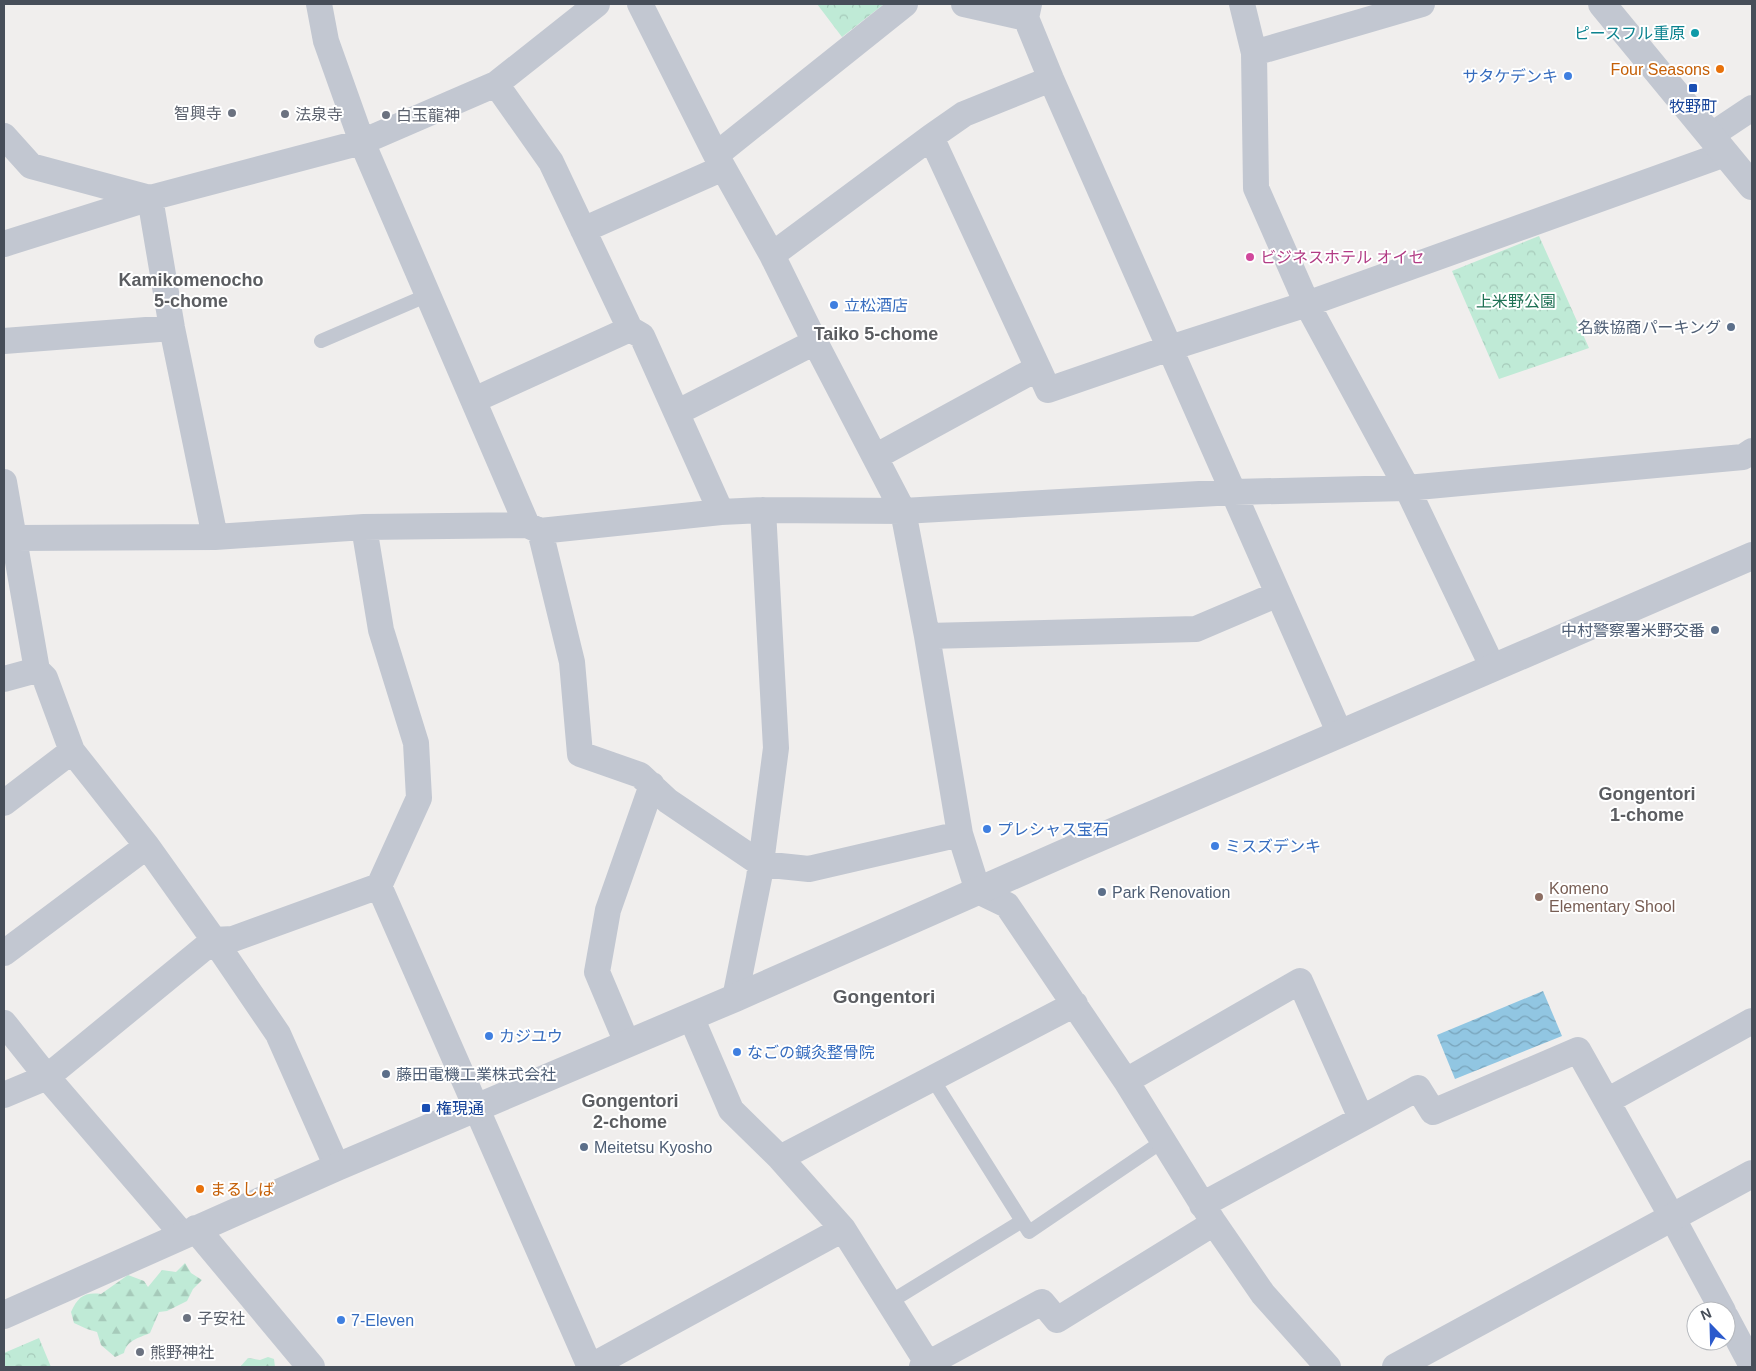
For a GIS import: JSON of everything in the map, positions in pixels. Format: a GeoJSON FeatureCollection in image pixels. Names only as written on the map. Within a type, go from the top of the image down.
{"type":"FeatureCollection","features":[{"type":"Feature","properties":{"kind":"street"},"geometry":{"type":"LineString","coordinates":[[319,4],[326,41],[362,142],[474,400],[534,528],[572,662],[580,754],[640,775],[668,802],[761,864],[809,869],[960,834]]}},
{"type":"Feature","properties":{"kind":"street"},"geometry":{"type":"LineString","coordinates":[[4,244],[150,198],[362,142],[496,84],[597,4]]}},
{"type":"Feature","properties":{"kind":"street"},"geometry":{"type":"LineString","coordinates":[[640,4],[719,162],[772,255],[903,511],[927,636],[960,834],[978,891],[1007,905],[1126,1081],[1208,1214],[1262,1294],[1328,1367]]}},
{"type":"Feature","properties":{"kind":"street"},"geometry":{"type":"LineString","coordinates":[[583,230],[719,162],[905,4]]}},
{"type":"Feature","properties":{"kind":"street"},"geometry":{"type":"LineString","coordinates":[[964,4],[1027,11],[1051,79],[1340,734]]}},
{"type":"Feature","properties":{"kind":"street"},"geometry":{"type":"LineString","coordinates":[[1242,4],[1254,54],[1256,188],[1307,304],[1407,488],[1493,668]]}},
{"type":"Feature","properties":{"kind":"street"},"geometry":{"type":"LineString","coordinates":[[1254,54],[1422,4]]}},
{"type":"Feature","properties":{"kind":"street"},"geometry":{"type":"LineString","coordinates":[[1602,4],[1752,186]]}},
{"type":"Feature","properties":{"kind":"street"},"geometry":{"type":"LineString","coordinates":[[772,255],[964,114],[1051,79]]}},
{"type":"Feature","properties":{"kind":"street"},"geometry":{"type":"LineString","coordinates":[[496,84],[551,162],[630,329],[642,336],[678,412],[721,512]]}},
{"type":"Feature","properties":{"kind":"street"},"geometry":{"type":"LineString","coordinates":[[931,137],[1048,390],[1307,304],[1717,145],[1752,108]]}},
{"type":"Feature","properties":{"kind":"street"},"geometry":{"type":"LineString","coordinates":[[6,144],[31,166],[150,198]]}},
{"type":"Feature","properties":{"kind":"street"},"geometry":{"type":"LineString","coordinates":[[150,198],[172,328],[215,537]]}},
{"type":"Feature","properties":{"kind":"street"},"geometry":{"type":"LineString","coordinates":[[4,341],[172,328]]}},
{"type":"Feature","properties":{"kind":"street"},"geometry":{"type":"LineString","coordinates":[[474,400],[630,329]]}},
{"type":"Feature","properties":{"kind":"street"},"geometry":{"type":"LineString","coordinates":[[678,412],[815,342]]}},
{"type":"Feature","properties":{"kind":"street"},"geometry":{"type":"LineString","coordinates":[[875,457],[1038,368]]}},
{"type":"Feature","properties":{"kind":"street"},"geometry":{"type":"LineString","coordinates":[[14,538],[215,537],[364,527],[534,528],[763,510],[903,511],[1234,492],[1407,488],[1743,457],[1752,451]]}},
{"type":"Feature","properties":{"kind":"street"},"geometry":{"type":"LineString","coordinates":[[4,482],[37,670],[45,678],[72,751],[147,846],[278,1034],[338,1167]]}},
{"type":"Feature","properties":{"kind":"street"},"geometry":{"type":"LineString","coordinates":[[735,998],[761,864],[776,748],[763,510]]}},
{"type":"Feature","properties":{"kind":"street"},"geometry":{"type":"LineString","coordinates":[[4,1095],[47,1077],[214,940],[233,939],[379,886],[419,798],[416,743],[382,630],[364,527]]}},
{"type":"Feature","properties":{"kind":"street"},"geometry":{"type":"LineString","coordinates":[[4,1315],[338,1167],[735,998],[1752,556]]}},
{"type":"Feature","properties":{"kind":"street"},"geometry":{"type":"LineString","coordinates":[[927,636],[1196,629],[1278,594]]}},
{"type":"Feature","properties":{"kind":"street"},"geometry":{"type":"LineString","coordinates":[[4,678],[37,670]]}},
{"type":"Feature","properties":{"kind":"street"},"geometry":{"type":"LineString","coordinates":[[4,803],[72,751]]}},
{"type":"Feature","properties":{"kind":"street"},"geometry":{"type":"LineString","coordinates":[[627,1043],[597,972],[608,910],[652,785]]}},
{"type":"Feature","properties":{"kind":"street"},"geometry":{"type":"LineString","coordinates":[[4,954],[147,846]]}},
{"type":"Feature","properties":{"kind":"street"},"geometry":{"type":"LineString","coordinates":[[379,886],[590,1367],[842,1229]]}},
{"type":"Feature","properties":{"kind":"street"},"geometry":{"type":"LineString","coordinates":[[1126,1081],[1300,981],[1362,1118]]}},
{"type":"Feature","properties":{"kind":"street"},"geometry":{"type":"LineString","coordinates":[[780,1158],[1075,1004]]}},
{"type":"Feature","properties":{"kind":"street"},"geometry":{"type":"LineString","coordinates":[[690,1017],[731,1110],[780,1158],[842,1229],[890,1302],[935,1364],[1042,1302],[1057,1320],[1208,1214],[1362,1118],[1418,1088],[1433,1112],[1578,1050],[1718,1301]]}},
{"type":"Feature","properties":{"kind":"street"},"geometry":{"type":"LineString","coordinates":[[1607,1101],[1752,1021]]}},
{"type":"Feature","properties":{"kind":"street"},"geometry":{"type":"LineString","coordinates":[[4,1023],[47,1077],[311,1367]]}},
{"type":"Feature","properties":{"kind":"street"},"geometry":{"type":"LineString","coordinates":[[1396,1367],[1752,1174]]}},
{"type":"Feature","properties":{"kind":"street"},"geometry":{"type":"LineString","coordinates":[[1736,1336],[1752,1366]]}},
{"type":"Feature","properties":{"kind":"lane"},"geometry":{"type":"LineString","coordinates":[[321,341],[428,295]]}},
{"type":"Feature","properties":{"kind":"lane"},"geometry":{"type":"LineString","coordinates":[[932,1078],[1029,1232],[1164,1141]]}},
{"type":"Feature","properties":{"kind":"lane"},"geometry":{"type":"LineString","coordinates":[[890,1302],[1022,1221]]}},
{"type":"Feature","properties":{"kind":"green space"},"geometry":{"type":"Polygon","coordinates":[[[817,4],[884,4],[842,37],[817,4]]]}},
{"type":"Feature","properties":{"kind":"green space","name":"上米野公園"},"geometry":{"type":"Polygon","coordinates":[[[1539,236],[1589,348],[1499,379],[1452,271],[1539,236]]]}},
{"type":"Feature","properties":{"kind":"green space"},"geometry":{"type":"Polygon","coordinates":[[[185,1263],[191,1273],[202,1280],[193,1289],[187,1301],[167,1311],[159,1312],[150,1333],[131,1342],[124,1353],[115,1357],[101,1345],[97,1332],[74,1323],[71,1312],[82,1297],[90,1294],[101,1294],[128,1275],[144,1281],[148,1287],[162,1270],[176,1272],[185,1263]]]}},
{"type":"Feature","properties":{"kind":"green space"},"geometry":{"type":"Polygon","coordinates":[[[39,1338],[51,1367],[4,1367],[4,1353],[39,1338]]]}},
{"type":"Feature","properties":{"kind":"green space"},"geometry":{"type":"Polygon","coordinates":[[[268,1357],[274,1359],[275,1367],[240,1367],[248,1358],[260,1360],[268,1357]]]}},
{"type":"Feature","properties":{"kind":"water"},"geometry":{"type":"Polygon","coordinates":[[[1543,991],[1562,1036],[1455,1079],[1437,1035],[1543,991]]]}},
{"type":"Feature","properties":{"kind":"place","name":"ピースフル重原"},"geometry":{"type":"Point","coordinates":[1695,33]}},
{"type":"Feature","properties":{"kind":"place","name":"Four Seasons"},"geometry":{"type":"Point","coordinates":[1720,69]}},
{"type":"Feature","properties":{"kind":"place","name":"サタケデンキ"},"geometry":{"type":"Point","coordinates":[1568,76]}},
{"type":"Feature","properties":{"kind":"place","name":"牧野町"},"geometry":{"type":"Point","coordinates":[1693,88]}},
{"type":"Feature","properties":{"kind":"place","name":"智興寺"},"geometry":{"type":"Point","coordinates":[232,113]}},
{"type":"Feature","properties":{"kind":"place","name":"法泉寺"},"geometry":{"type":"Point","coordinates":[285,114]}},
{"type":"Feature","properties":{"kind":"place","name":"白玉龍神"},"geometry":{"type":"Point","coordinates":[386,115]}},
{"type":"Feature","properties":{"kind":"place","name":"ビジネスホテル オイセ"},"geometry":{"type":"Point","coordinates":[1250,257]}},
{"type":"Feature","properties":{"kind":"place","name":"立松酒店"},"geometry":{"type":"Point","coordinates":[834,305]}},
{"type":"Feature","properties":{"kind":"place","name":"名鉄協商パーキング"},"geometry":{"type":"Point","coordinates":[1731,327]}},
{"type":"Feature","properties":{"kind":"place","name":"中村警察署米野交番"},"geometry":{"type":"Point","coordinates":[1715,630]}},
{"type":"Feature","properties":{"kind":"place","name":"プレシャス宝石"},"geometry":{"type":"Point","coordinates":[987,829]}},
{"type":"Feature","properties":{"kind":"place","name":"ミスズデンキ"},"geometry":{"type":"Point","coordinates":[1215,846]}},
{"type":"Feature","properties":{"kind":"place","name":"Park Renovation"},"geometry":{"type":"Point","coordinates":[1102,892]}},
{"type":"Feature","properties":{"kind":"place","name":"Komeno Elementary Shool"},"geometry":{"type":"Point","coordinates":[1539,897]}},
{"type":"Feature","properties":{"kind":"place","name":"カジユウ"},"geometry":{"type":"Point","coordinates":[489,1036]}},
{"type":"Feature","properties":{"kind":"place","name":"なごの鍼灸整骨院"},"geometry":{"type":"Point","coordinates":[737,1052]}},
{"type":"Feature","properties":{"kind":"place","name":"藤田電機工業株式会社"},"geometry":{"type":"Point","coordinates":[386,1074]}},
{"type":"Feature","properties":{"kind":"place","name":"権現通"},"geometry":{"type":"Point","coordinates":[426,1108]}},
{"type":"Feature","properties":{"kind":"place","name":"Meitetsu Kyosho"},"geometry":{"type":"Point","coordinates":[584,1147]}},
{"type":"Feature","properties":{"kind":"place","name":"まるしば"},"geometry":{"type":"Point","coordinates":[200,1189]}},
{"type":"Feature","properties":{"kind":"place","name":"子安社"},"geometry":{"type":"Point","coordinates":[187,1318]}},
{"type":"Feature","properties":{"kind":"place","name":"7-Eleven"},"geometry":{"type":"Point","coordinates":[341,1320]}},
{"type":"Feature","properties":{"kind":"place","name":"熊野神社"},"geometry":{"type":"Point","coordinates":[140,1352]}},
{"type":"Feature","properties":{"kind":"district","name":"Kamikomenocho 5-chome"},"geometry":{"type":"Point","coordinates":[191,290]}},
{"type":"Feature","properties":{"kind":"district","name":"Taiko 5-chome"},"geometry":{"type":"Point","coordinates":[876,334]}},
{"type":"Feature","properties":{"kind":"district","name":"Gongentori 1-chome"},"geometry":{"type":"Point","coordinates":[1647,804]}},
{"type":"Feature","properties":{"kind":"district","name":"Gongentori"},"geometry":{"type":"Point","coordinates":[884,996]}},
{"type":"Feature","properties":{"kind":"district","name":"Gongentori 2-chome"},"geometry":{"type":"Point","coordinates":[630,1111]}}]}
